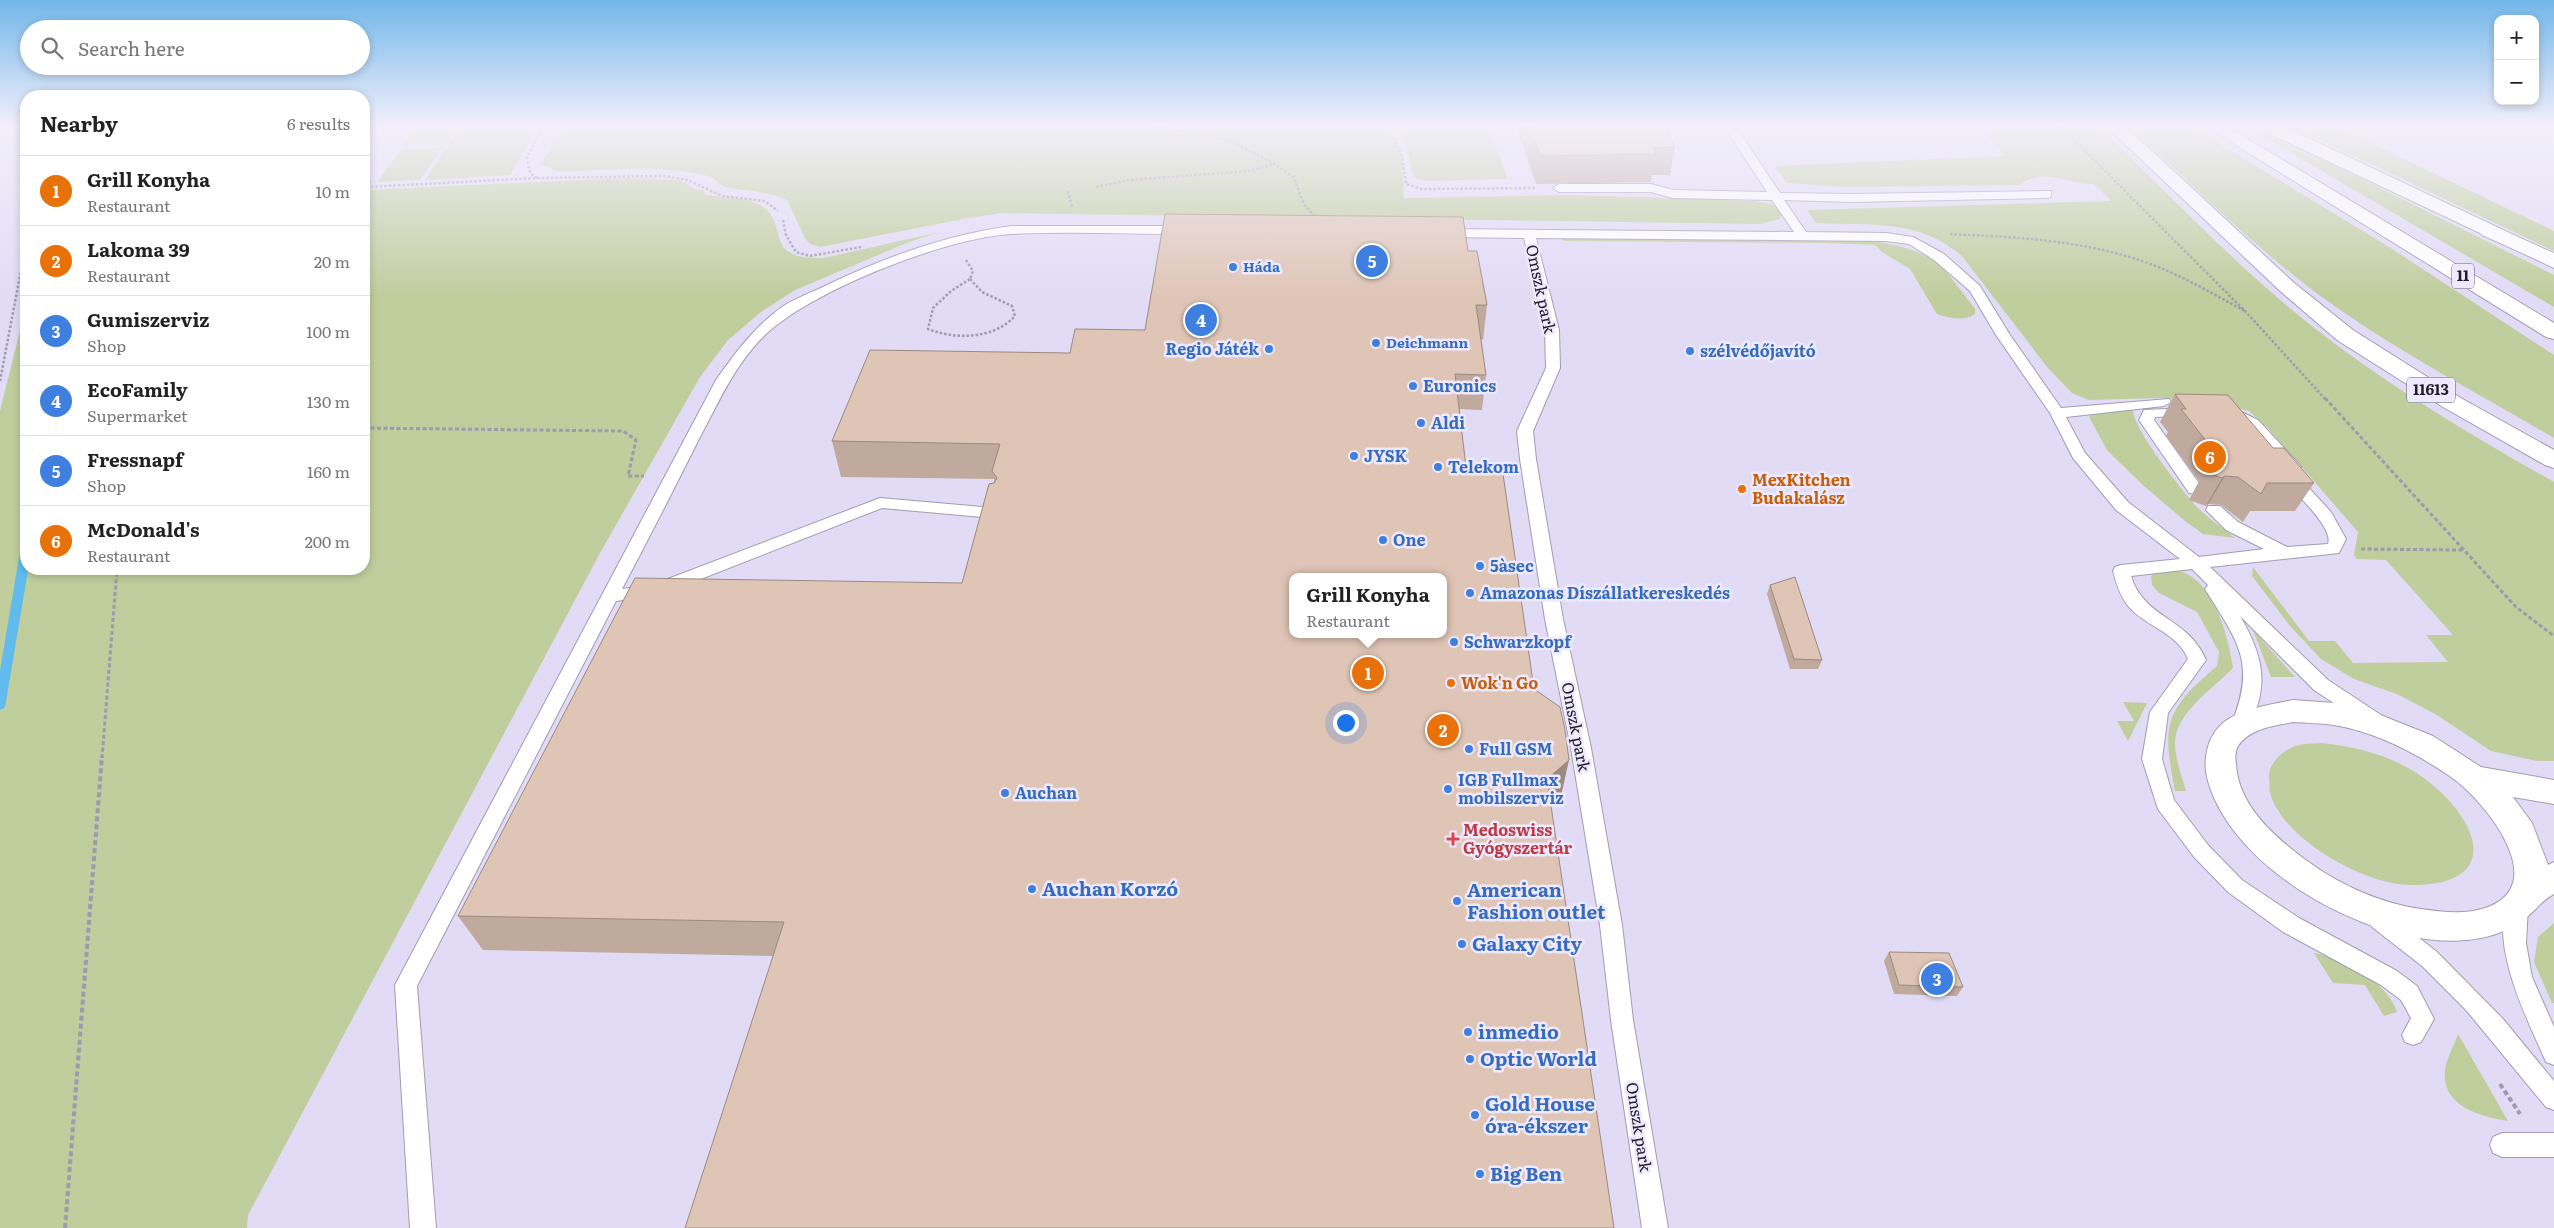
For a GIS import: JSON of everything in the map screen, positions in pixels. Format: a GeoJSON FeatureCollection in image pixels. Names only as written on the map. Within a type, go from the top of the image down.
{"type":"FeatureCollection","features":[{"type":"Feature","properties":{"kind":"main road","name":"11613"},"geometry":{"type":"LineString","coordinates":[[2176,183],[2286,286],[2345,335],[2451,402],[2554,460]]}},
{"type":"Feature","properties":{"kind":"main road","name":"11"},"geometry":{"type":"LineString","coordinates":[[2310,183],[2554,332]]}},
{"type":"Feature","properties":{"kind":"main road"},"geometry":{"type":"LineString","coordinates":[[2389,183],[2554,262]]}},
{"type":"Feature","properties":{"kind":"main road"},"geometry":{"type":"LineString","coordinates":[[2309,710],[2346,715],[2385,727],[2432,749],[2474,778],[2504,808],[2526,842],[2532,869],[2533,892],[2500,917],[2478,924],[2451,927],[2411,922],[2359,906],[2320,887],[2293,870],[2248,830],[2233,809],[2221,777],[2222,749],[2229,736],[2240,725],[2271,713],[2309,710]]}},
{"type":"Feature","properties":{"kind":"main road"},"geometry":{"type":"LineString","coordinates":[[2474,778],[2554,792]]}},
{"type":"Feature","properties":{"kind":"lane"},"geometry":{"type":"LineString","coordinates":[[1769,183],[1803,237]]}},
{"type":"Feature","properties":{"kind":"lane"},"geometry":{"type":"LineString","coordinates":[[1559,188],[1651,188],[1673,194],[1852,198],[2046,194]]}},
{"type":"Feature","properties":{"kind":"lane"},"geometry":{"type":"LineString","coordinates":[[424,1228],[406,984],[723,380],[758,334],[788,309],[855,276],[911,254],[980,234],[1040,229],[1205,231]]}},
{"type":"Feature","properties":{"kind":"lane"},"geometry":{"type":"LineString","coordinates":[[1430,233],[1886,237],[1913,241],[1940,257],[1975,288],[2003,335],[2057,413],[2078,455],[2122,506],[2197,564],[2321,685],[2385,727]]}},
{"type":"Feature","properties":{"kind":"lane","name":"Omszk park"},"geometry":{"type":"LineString","coordinates":[[1529,234],[1552,330],[1553,368],[1525,431],[1528,459],[1554,619],[1581,748],[1610,925],[1622,1020],[1655,1228]]}},
{"type":"Feature","properties":{"kind":"lane"},"geometry":{"type":"LineString","coordinates":[[2057,413],[2166,402],[2208,409],[2254,436],[2332,526],[2335,543],[2197,564],[2121,571],[2126,589],[2135,603],[2181,636],[2194,649],[2197,660],[2160,712],[2152,759],[2166,803],[2201,852],[2234,886],[2291,925],[2389,978],[2409,993],[2423,1018],[2413,1035]]}},
{"type":"Feature","properties":{"kind":"lane"},"geometry":{"type":"LineString","coordinates":[[2195,489],[2148,425],[2146,416],[2161,412],[2208,409]]}},
{"type":"Feature","properties":{"kind":"lane"},"geometry":{"type":"LineString","coordinates":[[611,596],[654,591],[880,504],[994,513]]}},
{"type":"Feature","properties":{"kind":"lane"},"geometry":{"type":"LineString","coordinates":[[2214,510],[2232,526],[2282,551]]}},
{"type":"Feature","properties":{"kind":"lane"},"geometry":{"type":"LineString","coordinates":[[2197,564],[2227,608],[2254,669],[2253,689],[2240,725]]}},
{"type":"Feature","properties":{"kind":"lane"},"geometry":{"type":"LineString","coordinates":[[2533,892],[2515,943],[2521,977],[2554,1054]]}},
{"type":"Feature","properties":{"kind":"lane"},"geometry":{"type":"LineString","coordinates":[[2359,906],[2427,956],[2465,993],[2554,1099]]}},
{"type":"Feature","properties":{"kind":"lane"},"geometry":{"type":"LineString","coordinates":[[2502,1145],[2554,1144]]}},
{"type":"Feature","properties":{"kind":"path"},"geometry":{"type":"LineString","coordinates":[[370,187],[437,183]]}},
{"type":"Feature","properties":{"kind":"path"},"geometry":{"type":"LineString","coordinates":[[698,183],[722,196],[765,201],[778,211]]}},
{"type":"Feature","properties":{"kind":"path"},"geometry":{"type":"LineString","coordinates":[[1096,186],[1113,183]]}},
{"type":"Feature","properties":{"kind":"path"},"geometry":{"type":"LineString","coordinates":[[1296,183],[1304,204],[1321,223]]}},
{"type":"Feature","properties":{"kind":"path"},"geometry":{"type":"LineString","coordinates":[[1406,183],[1422,190],[1559,188]]}},
{"type":"Feature","properties":{"kind":"path"},"geometry":{"type":"LineString","coordinates":[[2118,183],[2248,313],[2516,607],[2554,636]]}},
{"type":"Feature","properties":{"kind":"path"},"geometry":{"type":"LineString","coordinates":[[783,220],[786,235],[796,252],[810,256],[868,245]]}},
{"type":"Feature","properties":{"kind":"path"},"geometry":{"type":"LineString","coordinates":[[1913,241],[1951,234],[2029,240],[2116,253],[2162,268],[2248,313]]}},
{"type":"Feature","properties":{"kind":"path"},"geometry":{"type":"LineString","coordinates":[[954,241],[973,271],[970,280],[951,291],[933,308],[928,329],[939,334],[975,334],[1005,326],[1015,316],[1012,306],[982,292],[970,280]]}},
{"type":"Feature","properties":{"kind":"path"},"geometry":{"type":"LineString","coordinates":[[0,381],[20,276]]}},
{"type":"Feature","properties":{"kind":"path"},"geometry":{"type":"LineString","coordinates":[[370,428],[597,429],[623,431],[636,440],[633,457],[628,468],[628,476],[674,476]]}},
{"type":"Feature","properties":{"kind":"path"},"geometry":{"type":"LineString","coordinates":[[2335,543],[2463,550]]}},
{"type":"Feature","properties":{"kind":"path"},"geometry":{"type":"LineString","coordinates":[[66,1228],[117,575]]}},
{"type":"Feature","properties":{"kind":"green space"},"geometry":{"type":"Polygon","coordinates":[[[511,183],[685,183],[697,190],[704,190],[703,193],[707,195],[741,199],[760,205],[769,213],[784,247],[791,253],[804,257],[824,258],[940,232],[909,242],[795,290],[761,312],[728,340],[700,377],[600,553],[248,1215],[247,1228],[0,1228],[0,411],[20,331],[20,575],[370,575],[370,190],[511,183]]]}},
{"type":"Feature","properties":{"kind":"green space"},"geometry":{"type":"Polygon","coordinates":[[[719,183],[1403,183],[1404,198],[1571,195],[1753,201],[1773,204],[1781,214],[1780,219],[1760,224],[1002,213],[820,247],[810,244],[805,238],[787,200],[773,195],[719,183]]]}},
{"type":"Feature","properties":{"kind":"green space"},"geometry":{"type":"Polygon","coordinates":[[[1792,183],[2023,183],[2020,185],[1848,187],[1792,183]]]}},
{"type":"Feature","properties":{"kind":"green space"},"geometry":{"type":"Polygon","coordinates":[[[2087,183],[2157,183],[2271,292],[2337,345],[2444,417],[2554,482],[2554,761],[2537,761],[2491,751],[2437,715],[2397,694],[2354,679],[2321,659],[2290,626],[2252,576],[2253,567],[2309,641],[2335,641],[2353,663],[2448,662],[2426,635],[2453,635],[2386,560],[2357,559],[2354,555],[2358,532],[2268,428],[2249,411],[2209,401],[2160,398],[2089,400],[2072,393],[2048,368],[1962,256],[1945,244],[1928,235],[1893,226],[1816,223],[1807,210],[2111,201],[2094,184],[2087,183]]]}},
{"type":"Feature","properties":{"kind":"green space"},"geometry":{"type":"Polygon","coordinates":[[[2190,183],[2284,183],[2389,247],[2554,355],[2554,438],[2396,346],[2335,307],[2283,267],[2190,183]]]}},
{"type":"Feature","properties":{"kind":"green space"},"geometry":{"type":"Polygon","coordinates":[[[2343,183],[2371,183],[2554,275],[2554,307],[2343,183]]]}},
{"type":"Feature","properties":{"kind":"green space"},"geometry":{"type":"Polygon","coordinates":[[[2412,183],[2455,183],[2554,231],[2554,251],[2412,183]]]}},
{"type":"Feature","properties":{"kind":"green space"},"geometry":{"type":"Polygon","coordinates":[[[1559,237],[1849,239],[1890,244],[1916,252],[1939,265],[1975,309],[1975,314],[1962,319],[1937,314],[1910,269],[1882,252],[1875,245],[1564,241],[1559,237]]]}},
{"type":"Feature","properties":{"kind":"green space"},"geometry":{"type":"Polygon","coordinates":[[[2133,408],[2134,417],[2149,444],[2182,489],[2202,512],[2235,538],[2203,534],[2144,486],[2107,450],[2089,417],[2097,409],[2133,408]]]}},
{"type":"Feature","properties":{"kind":"green space"},"geometry":{"type":"Polygon","coordinates":[[[2157,570],[2180,571],[2192,577],[2202,586],[2218,612],[2228,641],[2233,668],[2205,693],[2180,723],[2176,734],[2175,746],[2179,769],[2186,791],[2175,791],[2169,750],[2171,720],[2186,695],[2217,666],[2219,652],[2197,612],[2159,593],[2152,585],[2151,576],[2157,570]]]}},
{"type":"Feature","properties":{"kind":"green space"},"geometry":{"type":"Polygon","coordinates":[[[2253,630],[2295,677],[2271,677],[2253,630]]]}},
{"type":"Feature","properties":{"kind":"green space"},"geometry":{"type":"Polygon","coordinates":[[[2123,702],[2147,703],[2128,741],[2117,721],[2134,721],[2123,702]]]}},
{"type":"Feature","properties":{"kind":"green space"},"geometry":{"type":"Polygon","coordinates":[[[2322,743],[2348,747],[2384,757],[2407,767],[2438,790],[2455,808],[2467,827],[2473,844],[2472,861],[2461,874],[2441,882],[2409,885],[2390,883],[2348,868],[2327,856],[2291,827],[2278,810],[2270,793],[2269,772],[2277,758],[2291,748],[2302,744],[2322,743]]]}},
{"type":"Feature","properties":{"kind":"green space"},"geometry":{"type":"Polygon","coordinates":[[[2554,923],[2554,1003],[2552,1003],[2534,962],[2538,937],[2554,923]]]}},
{"type":"Feature","properties":{"kind":"green space"},"geometry":{"type":"Polygon","coordinates":[[[2314,953],[2326,955],[2363,973],[2384,991],[2392,1001],[2397,1012],[2384,1016],[2365,985],[2333,983],[2314,953]]]}},
{"type":"Feature","properties":{"kind":"green space"},"geometry":{"type":"Polygon","coordinates":[[[2458,1034],[2508,1121],[2475,1113],[2465,1108],[2449,1093],[2445,1083],[2445,1071],[2448,1057],[2458,1034]]]}},
{"type":"Feature","properties":{"kind":"building","name":"Auchan Korzó"},"geometry":{"type":"Polygon","coordinates":[[[1165,214],[1463,217],[1468,251],[1477,251],[1487,305],[1476,305],[1486,375],[1455,374],[1466,467],[1502,467],[1534,689],[1560,707],[1565,730],[1569,760],[1547,779],[1614,1228],[685,1228],[784,922],[458,916],[635,578],[962,583],[989,484],[994,483],[997,478],[992,471],[1000,444],[832,441],[870,350],[1070,353],[1075,329],[1145,330],[1165,214]]]}},
{"type":"Feature","properties":{"kind":"building"},"geometry":{"type":"Polygon","coordinates":[[[2175,394],[2228,395],[2273,448],[2284,448],[2314,483],[2267,483],[2261,494],[2238,477],[2225,476],[2222,478],[2205,472],[2208,467],[2219,466],[2221,460],[2181,409],[2186,409],[2175,394]]]}},
{"type":"Feature","properties":{"kind":"building"},"geometry":{"type":"Polygon","coordinates":[[[1795,577],[1822,660],[1794,659],[1770,585],[1795,577]]]}},
{"type":"Feature","properties":{"kind":"building"},"geometry":{"type":"Polygon","coordinates":[[[1889,952],[1949,953],[1963,987],[1899,985],[1889,952]]]}},
{"type":"Feature","properties":{"kind":"waterway"},"geometry":{"type":"LineString","coordinates":[[0,704],[22,575]]}},
{"type":"Feature","properties":{"kind":"place","name":"Fressnapf"},"geometry":{"type":"Point","coordinates":[1372,261]}},
{"type":"Feature","properties":{"kind":"place","name":"Háda"},"geometry":{"type":"Point","coordinates":[1233,267]}},
{"type":"Feature","properties":{"kind":"place","name":"EcoFamily"},"geometry":{"type":"Point","coordinates":[1201,320]}},
{"type":"Feature","properties":{"kind":"place","name":"Deichmann"},"geometry":{"type":"Point","coordinates":[1376,343]}},
{"type":"Feature","properties":{"kind":"place","name":"Regio Játék"},"geometry":{"type":"Point","coordinates":[1269,349]}},
{"type":"Feature","properties":{"kind":"place","name":"szélvédőjavító"},"geometry":{"type":"Point","coordinates":[1690,351]}},
{"type":"Feature","properties":{"kind":"place","name":"Euronics"},"geometry":{"type":"Point","coordinates":[1413,386]}},
{"type":"Feature","properties":{"kind":"place","name":"Aldi"},"geometry":{"type":"Point","coordinates":[1421,423]}},
{"type":"Feature","properties":{"kind":"place","name":"JYSK"},"geometry":{"type":"Point","coordinates":[1354,456]}},
{"type":"Feature","properties":{"kind":"place","name":"McDonald's"},"geometry":{"type":"Point","coordinates":[2210,457]}},
{"type":"Feature","properties":{"kind":"place","name":"Telekom"},"geometry":{"type":"Point","coordinates":[1438,467]}},
{"type":"Feature","properties":{"kind":"place","name":"MexKitchen Budakalász"},"geometry":{"type":"Point","coordinates":[1742,489]}},
{"type":"Feature","properties":{"kind":"place","name":"One"},"geometry":{"type":"Point","coordinates":[1383,540]}},
{"type":"Feature","properties":{"kind":"place","name":"5àsec"},"geometry":{"type":"Point","coordinates":[1480,566]}},
{"type":"Feature","properties":{"kind":"place","name":"Amazonas Díszállatkereskedés"},"geometry":{"type":"Point","coordinates":[1470,593]}},
{"type":"Feature","properties":{"kind":"place","name":"Schwarzkopf"},"geometry":{"type":"Point","coordinates":[1454,642]}},
{"type":"Feature","properties":{"kind":"place","name":"Grill Konyha"},"geometry":{"type":"Point","coordinates":[1368,673]}},
{"type":"Feature","properties":{"kind":"place","name":"Wok'n Go"},"geometry":{"type":"Point","coordinates":[1451,683]}},
{"type":"Feature","properties":{"kind":"place","name":"Lakoma 39"},"geometry":{"type":"Point","coordinates":[1443,730]}},
{"type":"Feature","properties":{"kind":"place","name":"Full GSM"},"geometry":{"type":"Point","coordinates":[1469,749]}},
{"type":"Feature","properties":{"kind":"place","name":"IGB Fullmax mobilszerviz"},"geometry":{"type":"Point","coordinates":[1448,789]}},
{"type":"Feature","properties":{"kind":"place","name":"Auchan"},"geometry":{"type":"Point","coordinates":[1005,793]}},
{"type":"Feature","properties":{"kind":"place","name":"Medoswiss Gyógyszertár"},"geometry":{"type":"Point","coordinates":[1453,839]}},
{"type":"Feature","properties":{"kind":"place","name":"Auchan Korzó"},"geometry":{"type":"Point","coordinates":[1032,889]}},
{"type":"Feature","properties":{"kind":"place","name":"American Fashion outlet"},"geometry":{"type":"Point","coordinates":[1457,901]}},
{"type":"Feature","properties":{"kind":"place","name":"Galaxy City"},"geometry":{"type":"Point","coordinates":[1462,944]}},
{"type":"Feature","properties":{"kind":"place","name":"Gumiszerviz"},"geometry":{"type":"Point","coordinates":[1937,979]}},
{"type":"Feature","properties":{"kind":"place","name":"inmedio"},"geometry":{"type":"Point","coordinates":[1468,1032]}},
{"type":"Feature","properties":{"kind":"place","name":"Optic World"},"geometry":{"type":"Point","coordinates":[1470,1059]}},
{"type":"Feature","properties":{"kind":"place","name":"Gold House óra-ékszer"},"geometry":{"type":"Point","coordinates":[1475,1115]}},
{"type":"Feature","properties":{"kind":"place","name":"Big Ben"},"geometry":{"type":"Point","coordinates":[1480,1174]}}]}
